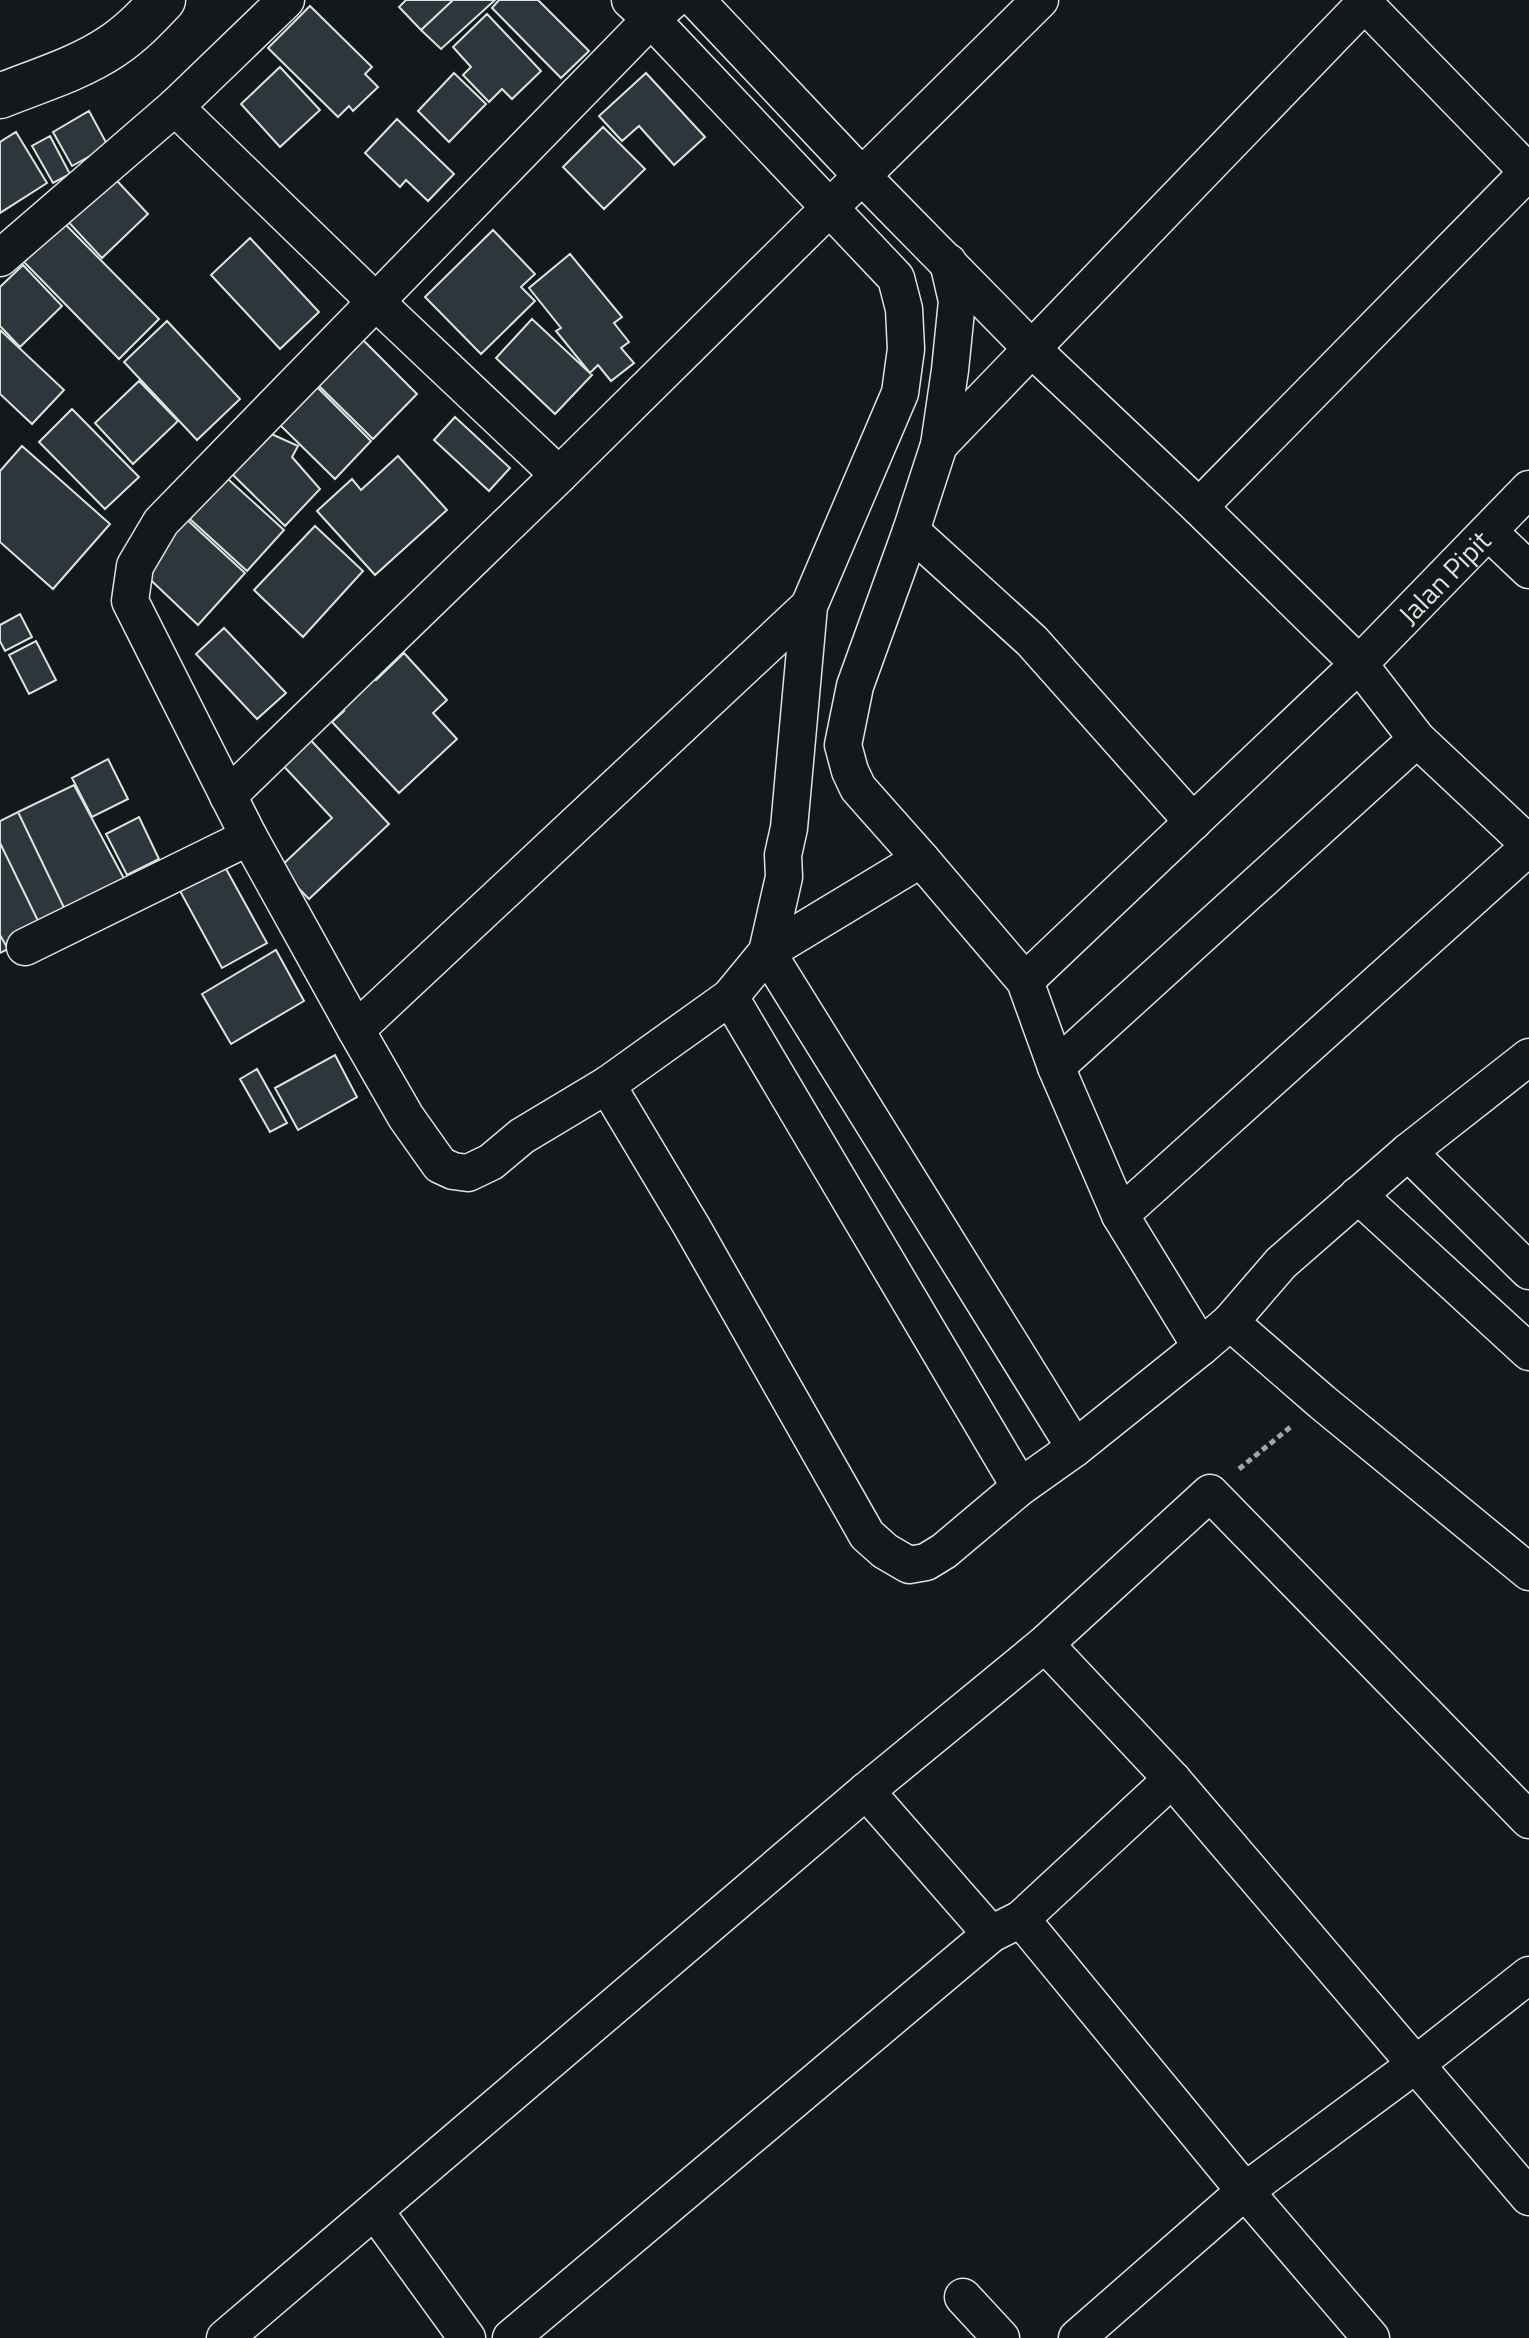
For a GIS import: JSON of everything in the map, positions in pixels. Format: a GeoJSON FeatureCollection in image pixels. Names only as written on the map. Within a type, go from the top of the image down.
{"type":"FeatureCollection","features":[{"type":"Feature","properties":{"kind":"highway"},"geometry":{"type":"LineString","coordinates":[[0,96],[110,48],[163,0]]}},
{"type":"Feature","properties":{"kind":"street"},"geometry":{"type":"LineString","coordinates":[[0,258],[175,107],[286,0]]}},
{"type":"Feature","properties":{"kind":"street"},"geometry":{"type":"LineString","coordinates":[[696,0],[862,176],[1031,348],[1359,664],[1417,739],[1529,845],[1120,1215]]}},
{"type":"Feature","properties":{"kind":"street"},"geometry":{"type":"LineString","coordinates":[[228,796],[559,475],[1040,0]]}},
{"type":"Feature","properties":{"kind":"street"},"geometry":{"type":"LineString","coordinates":[[939,445],[1362,2],[1528,173],[1199,507]]}},
{"type":"Feature","properties":{"kind":"street"},"geometry":{"type":"LineString","coordinates":[[921,859],[767,952],[730,997],[607,1085],[522,1136],[491,1162],[468,1173],[453,1171],[440,1165],[406,1117],[356,1030],[249,837],[130,601],[135,566],[161,522],[375,301],[651,6],[896,278],[904,309],[906,349],[900,393],[809,606],[789,828],[783,855],[784,877],[767,952],[1075,1448]]}},
{"type":"Feature","properties":{"kind":"street"},"geometry":{"type":"LineString","coordinates":[[175,107],[559,475]]}},
{"type":"Feature","properties":{"kind":"street"},"geometry":{"type":"LineString","coordinates":[[948,262],[957,301],[939,445],[855,686],[843,745],[858,788],[1025,981],[1056,1067],[1120,1215],[1201,1347]]}},
{"type":"Feature","properties":{"kind":"street","name":"Jalan Pipit"},"geometry":{"type":"LineString","coordinates":[[1025,981],[1359,664],[1529,489]]}},
{"type":"Feature","properties":{"kind":"street"},"geometry":{"type":"LineString","coordinates":[[911,531],[1032,641],[1193,822]]}},
{"type":"Feature","properties":{"kind":"street"},"geometry":{"type":"LineString","coordinates":[[1489,532],[1529,570]]}},
{"type":"Feature","properties":{"kind":"street"},"geometry":{"type":"LineString","coordinates":[[356,1030],[809,606]]}},
{"type":"Feature","properties":{"kind":"street"},"geometry":{"type":"LineString","coordinates":[[1056,1067],[1417,739]]}},
{"type":"Feature","properties":{"kind":"street"},"geometry":{"type":"LineString","coordinates":[[25,947],[249,837]]}},
{"type":"Feature","properties":{"kind":"street"},"geometry":{"type":"LineString","coordinates":[[730,997],[1020,1487]]}},
{"type":"Feature","properties":{"kind":"street"},"geometry":{"type":"LineString","coordinates":[[607,1085],[692,1227],[867,1535],[909,1565],[926,1562],[944,1551],[1020,1487],[1075,1448],[1201,1347],[1230,1322],[1281,1263],[1408,1152],[1529,1057]]}},
{"type":"Feature","properties":{"kind":"street"},"geometry":{"type":"LineString","coordinates":[[1408,1152],[1529,1271]]}},
{"type":"Feature","properties":{"kind":"street"},"geometry":{"type":"LineString","coordinates":[[1358,1195],[1529,1352]]}},
{"type":"Feature","properties":{"kind":"street"},"geometry":{"type":"LineString","coordinates":[[1230,1322],[1529,1572]]}},
{"type":"Feature","properties":{"kind":"street"},"geometry":{"type":"LineString","coordinates":[[225,2338],[866,1791],[1045,1644],[1210,1493],[1529,1820]]}},
{"type":"Feature","properties":{"kind":"street"},"geometry":{"type":"LineString","coordinates":[[1045,1644],[1172,1779],[1529,2197]]}},
{"type":"Feature","properties":{"kind":"street"},"geometry":{"type":"LineString","coordinates":[[511,2338],[1006,1926],[1172,1779]]}},
{"type":"Feature","properties":{"kind":"street"},"geometry":{"type":"LineString","coordinates":[[866,1791],[1006,1926],[1245,2191],[1371,2338]]}},
{"type":"Feature","properties":{"kind":"street"},"geometry":{"type":"LineString","coordinates":[[1102,2331],[1245,2191],[1415,2065],[1529,1975]]}},
{"type":"Feature","properties":{"kind":"street"},"geometry":{"type":"LineString","coordinates":[[375,2211],[467,2338]]}},
{"type":"Feature","properties":{"kind":"street"},"geometry":{"type":"LineString","coordinates":[[963,2297],[1001,2338]]}},
{"type":"Feature","properties":{"kind":"path"},"geometry":{"type":"LineString","coordinates":[[1236,1472],[1295,1423]]}},
{"type":"Feature","properties":{"kind":"building"},"geometry":{"type":"Polygon","coordinates":[[[406,0],[453,0],[421,30],[399,7],[406,0]]]}},
{"type":"Feature","properties":{"kind":"building"},"geometry":{"type":"Polygon","coordinates":[[[453,0],[495,0],[441,49],[421,30],[453,0]]]}},
{"type":"Feature","properties":{"kind":"building"},"geometry":{"type":"Polygon","coordinates":[[[499,0],[538,0],[589,51],[561,78],[492,8],[499,0]]]}},
{"type":"Feature","properties":{"kind":"building"},"geometry":{"type":"Polygon","coordinates":[[[310,6],[372,67],[365,74],[378,87],[353,111],[349,106],[338,117],[268,48],[310,6]]]}},
{"type":"Feature","properties":{"kind":"building"},"geometry":{"type":"Polygon","coordinates":[[[487,14],[541,71],[512,99],[502,89],[489,102],[463,75],[471,67],[453,47],[487,14]]]}},
{"type":"Feature","properties":{"kind":"building"},"geometry":{"type":"Polygon","coordinates":[[[280,67],[320,110],[280,147],[241,104],[280,67]]]}},
{"type":"Feature","properties":{"kind":"building"},"geometry":{"type":"Polygon","coordinates":[[[454,73],[486,104],[449,142],[418,111],[454,73]]]}},
{"type":"Feature","properties":{"kind":"building"},"geometry":{"type":"Polygon","coordinates":[[[646,73],[705,137],[674,165],[639,126],[622,141],[599,116],[646,73]]]}},
{"type":"Feature","properties":{"kind":"building"},"geometry":{"type":"Polygon","coordinates":[[[89,111],[108,146],[72,166],[53,132],[89,111]]]}},
{"type":"Feature","properties":{"kind":"building"},"geometry":{"type":"Polygon","coordinates":[[[397,119],[454,174],[428,201],[406,180],[400,187],[365,153],[397,119]]]}},
{"type":"Feature","properties":{"kind":"building"},"geometry":{"type":"Polygon","coordinates":[[[603,127],[645,169],[604,209],[563,167],[603,127]]]}},
{"type":"Feature","properties":{"kind":"building"},"geometry":{"type":"Polygon","coordinates":[[[16,132],[47,183],[0,213],[0,142],[16,132]]]}},
{"type":"Feature","properties":{"kind":"building"},"geometry":{"type":"Polygon","coordinates":[[[50,136],[70,174],[53,183],[32,146],[50,136]]]}},
{"type":"Feature","properties":{"kind":"building"},"geometry":{"type":"Polygon","coordinates":[[[106,169],[148,214],[102,258],[60,213],[106,169]]]}},
{"type":"Feature","properties":{"kind":"building"},"geometry":{"type":"Polygon","coordinates":[[[64,223],[159,319],[119,359],[24,262],[64,223]]]}},
{"type":"Feature","properties":{"kind":"building"},"geometry":{"type":"Polygon","coordinates":[[[493,230],[535,274],[521,287],[535,301],[481,354],[425,297],[493,230]]]}},
{"type":"Feature","properties":{"kind":"building"},"geometry":{"type":"Polygon","coordinates":[[[250,238],[319,312],[280,349],[211,275],[250,238]]]}},
{"type":"Feature","properties":{"kind":"building"},"geometry":{"type":"Polygon","coordinates":[[[570,254],[622,317],[614,323],[629,342],[621,348],[634,363],[611,381],[598,365],[590,373],[556,331],[561,328],[529,288],[570,254]]]}},
{"type":"Feature","properties":{"kind":"building"},"geometry":{"type":"Polygon","coordinates":[[[23,265],[62,306],[20,347],[0,326],[0,287],[23,265]]]}},
{"type":"Feature","properties":{"kind":"building"},"geometry":{"type":"Polygon","coordinates":[[[532,319],[592,375],[555,414],[496,358],[532,319]]]}},
{"type":"Feature","properties":{"kind":"building"},"geometry":{"type":"Polygon","coordinates":[[[167,321],[240,399],[197,440],[124,362],[167,321]]]}},
{"type":"Feature","properties":{"kind":"building"},"geometry":{"type":"Polygon","coordinates":[[[0,330],[64,390],[32,424],[0,394],[0,330]]]}},
{"type":"Feature","properties":{"kind":"building"},"geometry":{"type":"Polygon","coordinates":[[[362,339],[417,394],[373,439],[317,384],[362,339]]]}},
{"type":"Feature","properties":{"kind":"building"},"geometry":{"type":"Polygon","coordinates":[[[139,381],[178,421],[133,464],[95,423],[139,381]]]}},
{"type":"Feature","properties":{"kind":"building"},"geometry":{"type":"Polygon","coordinates":[[[315,385],[371,441],[335,479],[279,424],[315,385]]]}},
{"type":"Feature","properties":{"kind":"building"},"geometry":{"type":"Polygon","coordinates":[[[72,409],[139,477],[105,509],[39,442],[72,409]]]}},
{"type":"Feature","properties":{"kind":"building"},"geometry":{"type":"Polygon","coordinates":[[[455,417],[510,468],[489,491],[434,440],[455,417]]]}},
{"type":"Feature","properties":{"kind":"building"},"geometry":{"type":"Polygon","coordinates":[[[267,432],[298,446],[292,457],[320,489],[285,526],[228,470],[267,432]]]}},
{"type":"Feature","properties":{"kind":"building"},"geometry":{"type":"Polygon","coordinates":[[[22,446],[110,524],[53,589],[0,542],[0,471],[22,446]]]}},
{"type":"Feature","properties":{"kind":"building"},"geometry":{"type":"Polygon","coordinates":[[[398,456],[447,510],[375,575],[317,511],[352,479],[361,490],[398,456]]]}},
{"type":"Feature","properties":{"kind":"building"},"geometry":{"type":"Polygon","coordinates":[[[217,469],[284,530],[247,571],[180,510],[217,469]]]}},
{"type":"Feature","properties":{"kind":"building"},"geometry":{"type":"Polygon","coordinates":[[[183,516],[245,573],[198,625],[136,566],[183,516]]]}},
{"type":"Feature","properties":{"kind":"building"},"geometry":{"type":"Polygon","coordinates":[[[315,526],[363,571],[303,637],[254,590],[315,526]]]}},
{"type":"Feature","properties":{"kind":"building"},"geometry":{"type":"Polygon","coordinates":[[[20,614],[32,637],[5,651],[0,641],[0,625],[20,614]]]}},
{"type":"Feature","properties":{"kind":"building"},"geometry":{"type":"Polygon","coordinates":[[[224,628],[286,693],[257,719],[196,654],[224,628]]]}},
{"type":"Feature","properties":{"kind":"building"},"geometry":{"type":"Polygon","coordinates":[[[36,641],[56,680],[29,694],[9,655],[36,641]]]}},
{"type":"Feature","properties":{"kind":"building"},"geometry":{"type":"Polygon","coordinates":[[[404,653],[447,700],[433,713],[457,739],[399,793],[332,722],[344,711],[336,704],[369,673],[376,680],[404,653]]]}},
{"type":"Feature","properties":{"kind":"building"},"geometry":{"type":"Polygon","coordinates":[[[305,734],[389,824],[309,899],[279,868],[332,818],[278,760],[305,734]]]}},
{"type":"Feature","properties":{"kind":"building"},"geometry":{"type":"Polygon","coordinates":[[[108,759],[128,799],[92,817],[72,778],[108,759]]]}},
{"type":"Feature","properties":{"kind":"building"},"geometry":{"type":"Polygon","coordinates":[[[74,785],[128,886],[68,916],[18,812],[74,785]]]}},
{"type":"Feature","properties":{"kind":"building"},"geometry":{"type":"Polygon","coordinates":[[[18,812],[68,916],[42,929],[0,843],[0,821],[18,812]]]}},
{"type":"Feature","properties":{"kind":"building"},"geometry":{"type":"Polygon","coordinates":[[[139,817],[159,859],[127,875],[106,834],[139,817]]]}},
{"type":"Feature","properties":{"kind":"building"},"geometry":{"type":"Polygon","coordinates":[[[0,843],[42,929],[8,949],[0,935],[0,843]]]}},
{"type":"Feature","properties":{"kind":"building"},"geometry":{"type":"Polygon","coordinates":[[[225,867],[267,943],[222,968],[180,891],[225,867]]]}},
{"type":"Feature","properties":{"kind":"building"},"geometry":{"type":"Polygon","coordinates":[[[0,935],[8,949],[0,953],[0,935]]]}},
{"type":"Feature","properties":{"kind":"building"},"geometry":{"type":"Polygon","coordinates":[[[276,950],[304,1001],[231,1044],[202,994],[276,950]]]}},
{"type":"Feature","properties":{"kind":"building"},"geometry":{"type":"Polygon","coordinates":[[[335,1055],[357,1097],[298,1130],[275,1088],[335,1055]]]}},
{"type":"Feature","properties":{"kind":"building"},"geometry":{"type":"Polygon","coordinates":[[[257,1069],[287,1123],[270,1132],[240,1079],[257,1069]]]}}]}
